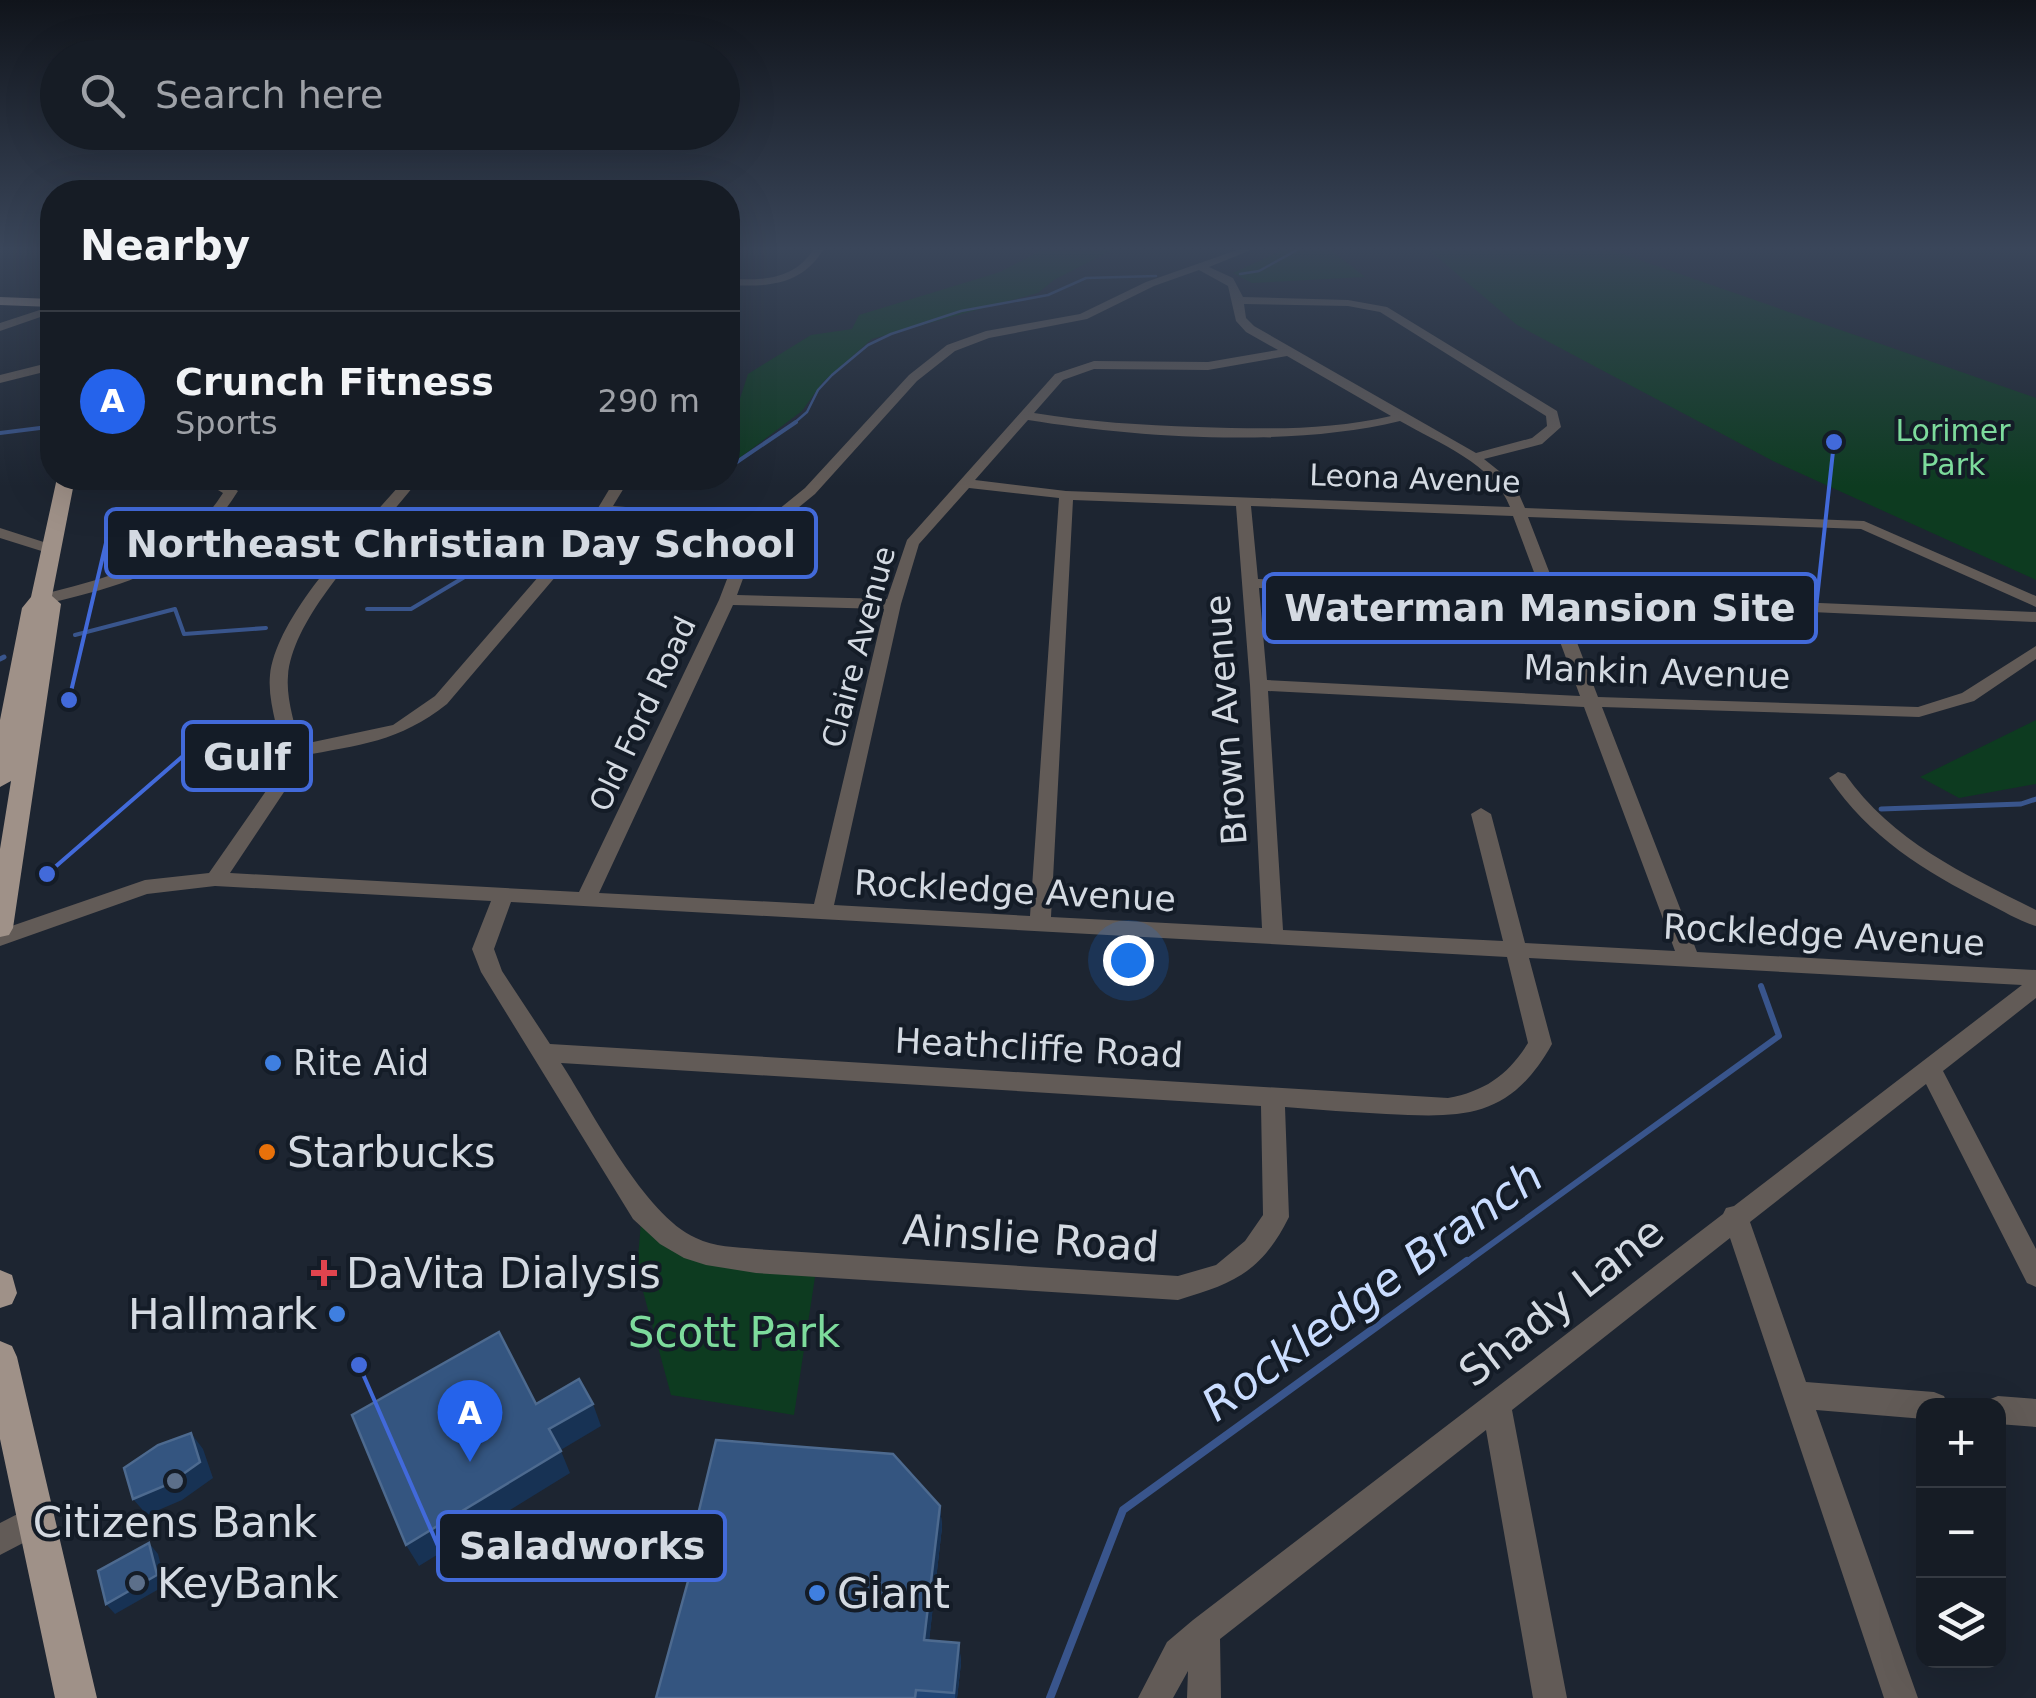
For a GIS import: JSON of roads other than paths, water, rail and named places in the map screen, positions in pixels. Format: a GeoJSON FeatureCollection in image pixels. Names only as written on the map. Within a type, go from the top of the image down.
{"type":"FeatureCollection","features":[{"type":"Feature","properties":{"kind":"main road"},"geometry":{"type":"LineString","coordinates":[[0,780],[32,608],[41,599],[63,490]]}},
{"type":"Feature","properties":{"kind":"main road"},"geometry":{"type":"LineString","coordinates":[[0,928],[51,604],[41,599]]}},
{"type":"Feature","properties":{"kind":"main road"},"geometry":{"type":"LineString","coordinates":[[0,1285],[0,1293]]}},
{"type":"Feature","properties":{"kind":"main road"},"geometry":{"type":"LineString","coordinates":[[0,1357],[76,1698]]}},
{"type":"Feature","properties":{"kind":"street","name":"Old Ford Road"},"geometry":{"type":"LineString","coordinates":[[585,900],[745,554],[771,523],[810,491],[913,378],[951,348],[1021,329]]}},
{"type":"Feature","properties":{"kind":"street"},"geometry":{"type":"LineString","coordinates":[[1252,329],[1474,458],[1509,486],[1688,959]]}},
{"type":"Feature","properties":{"kind":"street"},"geometry":{"type":"LineString","coordinates":[[1416,329],[1552,414],[1554,427],[1537,441],[1474,458]]}},
{"type":"Feature","properties":{"kind":"street","name":"Claire Avenue"},"geometry":{"type":"LineString","coordinates":[[822,914],[894,604],[912,543],[1059,377],[1087,366],[1209,366],[1287,352]]}},
{"type":"Feature","properties":{"kind":"street"},"geometry":{"type":"LineString","coordinates":[[0,379],[40,369]]}},
{"type":"Feature","properties":{"kind":"street"},"geometry":{"type":"LineString","coordinates":[[1024,416],[1095,428],[1272,434],[1324,434],[1401,418]]}},
{"type":"Feature","properties":{"kind":"street","name":"Leona Avenue"},"geometry":{"type":"LineString","coordinates":[[965,483],[1066,494],[1864,525],[2036,602]]}},
{"type":"Feature","properties":{"kind":"street"},"geometry":{"type":"LineString","coordinates":[[41,599],[108,582],[175,555],[227,499],[230,490]]}},
{"type":"Feature","properties":{"kind":"street"},"geometry":{"type":"LineString","coordinates":[[214,878],[291,768],[293,752],[278,677],[283,648],[303,616],[403,490]]}},
{"type":"Feature","properties":{"kind":"street"},"geometry":{"type":"LineString","coordinates":[[293,752],[398,729],[441,700],[604,510],[616,490]]}},
{"type":"Feature","properties":{"kind":"street"},"geometry":{"type":"LineString","coordinates":[[1040,925],[1066,494]]}},
{"type":"Feature","properties":{"kind":"street","name":"Brown Avenue"},"geometry":{"type":"LineString","coordinates":[[1242,501],[1259,685],[1273,936]]}},
{"type":"Feature","properties":{"kind":"street"},"geometry":{"type":"LineString","coordinates":[[604,510],[771,523]]}},
{"type":"Feature","properties":{"kind":"street"},"geometry":{"type":"LineString","coordinates":[[0,533],[51,549]]}},
{"type":"Feature","properties":{"kind":"street"},"geometry":{"type":"LineString","coordinates":[[1248,584],[2036,617]]}},
{"type":"Feature","properties":{"kind":"street"},"geometry":{"type":"LineString","coordinates":[[727,600],[894,604]]}},
{"type":"Feature","properties":{"kind":"street","name":"Mankin Avenue"},"geometry":{"type":"LineString","coordinates":[[1259,685],[1919,712],[1968,698],[2036,650]]}},
{"type":"Feature","properties":{"kind":"street"},"geometry":{"type":"LineString","coordinates":[[1838,778],[1869,819],[1908,847],[2036,919]]}},
{"type":"Feature","properties":{"kind":"street"},"geometry":{"type":"LineString","coordinates":[[1480,814],[1518,951]]}},
{"type":"Feature","properties":{"kind":"street","name":"Rockledge Avenue"},"geometry":{"type":"LineString","coordinates":[[0,938],[145,888],[214,878],[503,897],[2036,978]]}},
{"type":"Feature","properties":{"kind":"street"},"geometry":{"type":"LineString","coordinates":[[503,897],[483,949],[492,972],[545,1054]]}},
{"type":"Feature","properties":{"kind":"street","name":"Heathcliffe Road"},"geometry":{"type":"LineString","coordinates":[[545,1054],[1448,1108],[1483,1101],[1521,1077],[1540,1044],[1518,951]]}},
{"type":"Feature","properties":{"kind":"street","name":"Shady Lane"},"geometry":{"type":"LineString","coordinates":[[1155,1698],[1179,1654],[1204,1631],[1734,1216],[2036,986]]}},
{"type":"Feature","properties":{"kind":"street","name":"Ainslie Road"},"geometry":{"type":"LineString","coordinates":[[545,1054],[642,1210],[663,1233],[694,1253],[756,1261],[1178,1288],[1224,1274],[1254,1249],[1276,1217],[1272,1096]]}},
{"type":"Feature","properties":{"kind":"street"},"geometry":{"type":"LineString","coordinates":[[1930,1069],[2036,1274]]}},
{"type":"Feature","properties":{"kind":"street"},"geometry":{"type":"LineString","coordinates":[[1734,1216],[1902,1698]]}},
{"type":"Feature","properties":{"kind":"street"},"geometry":{"type":"LineString","coordinates":[[1799,1396],[1916,1405]]}},
{"type":"Feature","properties":{"kind":"street"},"geometry":{"type":"LineString","coordinates":[[1496,1403],[1550,1698]]}},
{"type":"Feature","properties":{"kind":"street"},"geometry":{"type":"LineString","coordinates":[[2006,1411],[2036,1413]]}},
{"type":"Feature","properties":{"kind":"street"},"geometry":{"type":"LineString","coordinates":[[0,1540],[38,1520]]}},
{"type":"Feature","properties":{"kind":"street"},"geometry":{"type":"LineString","coordinates":[[1204,1631],[1204,1698]]}},
{"type":"Feature","properties":{"kind":"waterway"},"geometry":{"type":"LineString","coordinates":[[793,424],[807,412],[818,390],[832,375],[868,345],[905,329]]}},
{"type":"Feature","properties":{"kind":"waterway"},"geometry":{"type":"LineString","coordinates":[[740,460],[796,422]]}},
{"type":"Feature","properties":{"kind":"waterway"},"geometry":{"type":"LineString","coordinates":[[0,433],[40,428]]}},
{"type":"Feature","properties":{"kind":"waterway"},"geometry":{"type":"LineString","coordinates":[[367,609],[411,609],[498,557],[542,562]]}},
{"type":"Feature","properties":{"kind":"waterway"},"geometry":{"type":"LineString","coordinates":[[75,635],[175,609],[184,634],[266,628]]}},
{"type":"Feature","properties":{"kind":"waterway"},"geometry":{"type":"LineString","coordinates":[[0,659],[4,657]]}},
{"type":"Feature","properties":{"kind":"waterway","name":"Rockledge Branch"},"geometry":{"type":"LineString","coordinates":[[1881,809],[2021,804],[2036,799]]}},
{"type":"Feature","properties":{"kind":"waterway","name":"Rockledge Branch"},"geometry":{"type":"LineString","coordinates":[[1464,1264],[1779,1036],[1761,986]]}},
{"type":"Feature","properties":{"kind":"waterway","name":"Rockledge Branch"},"geometry":{"type":"LineString","coordinates":[[1050,1698],[1123,1510],[1467,1261]]}},
{"type":"Feature","properties":{"kind":"place","name":"Waterman Mansion Site"},"geometry":{"type":"Point","coordinates":[1834,442]}},
{"type":"Feature","properties":{"kind":"place","name":"Northeast Christian Day School"},"geometry":{"type":"Point","coordinates":[69,700]}},
{"type":"Feature","properties":{"kind":"place","name":"Gulf"},"geometry":{"type":"Point","coordinates":[47,874]}},
{"type":"Feature","properties":{"kind":"place","name":"Rite Aid"},"geometry":{"type":"Point","coordinates":[273,1063]}},
{"type":"Feature","properties":{"kind":"place","name":"Starbucks"},"geometry":{"type":"Point","coordinates":[267,1152]}},
{"type":"Feature","properties":{"kind":"place","name":"DaVita Dialysis"},"geometry":{"type":"Point","coordinates":[324,1273]}},
{"type":"Feature","properties":{"kind":"place","name":"Hallmark"},"geometry":{"type":"Point","coordinates":[337,1314]}},
{"type":"Feature","properties":{"kind":"place","name":"Saladworks"},"geometry":{"type":"Point","coordinates":[359,1365]}},
{"type":"Feature","properties":{"kind":"place","name":"Crunch Fitness"},"geometry":{"type":"Point","coordinates":[470,1462]}},
{"type":"Feature","properties":{"kind":"place","name":"Citizens Bank"},"geometry":{"type":"Point","coordinates":[175,1481]}},
{"type":"Feature","properties":{"kind":"place","name":"KeyBank"},"geometry":{"type":"Point","coordinates":[137,1583]}},
{"type":"Feature","properties":{"kind":"place","name":"Giant"},"geometry":{"type":"Point","coordinates":[817,1593]}},
{"type":"Feature","properties":{"kind":"park label","name":"Lorimer Park"},"geometry":{"type":"Point","coordinates":[1953,448]}},
{"type":"Feature","properties":{"kind":"park label","name":"Scott Park"},"geometry":{"type":"Point","coordinates":[734,1332]}}]}
